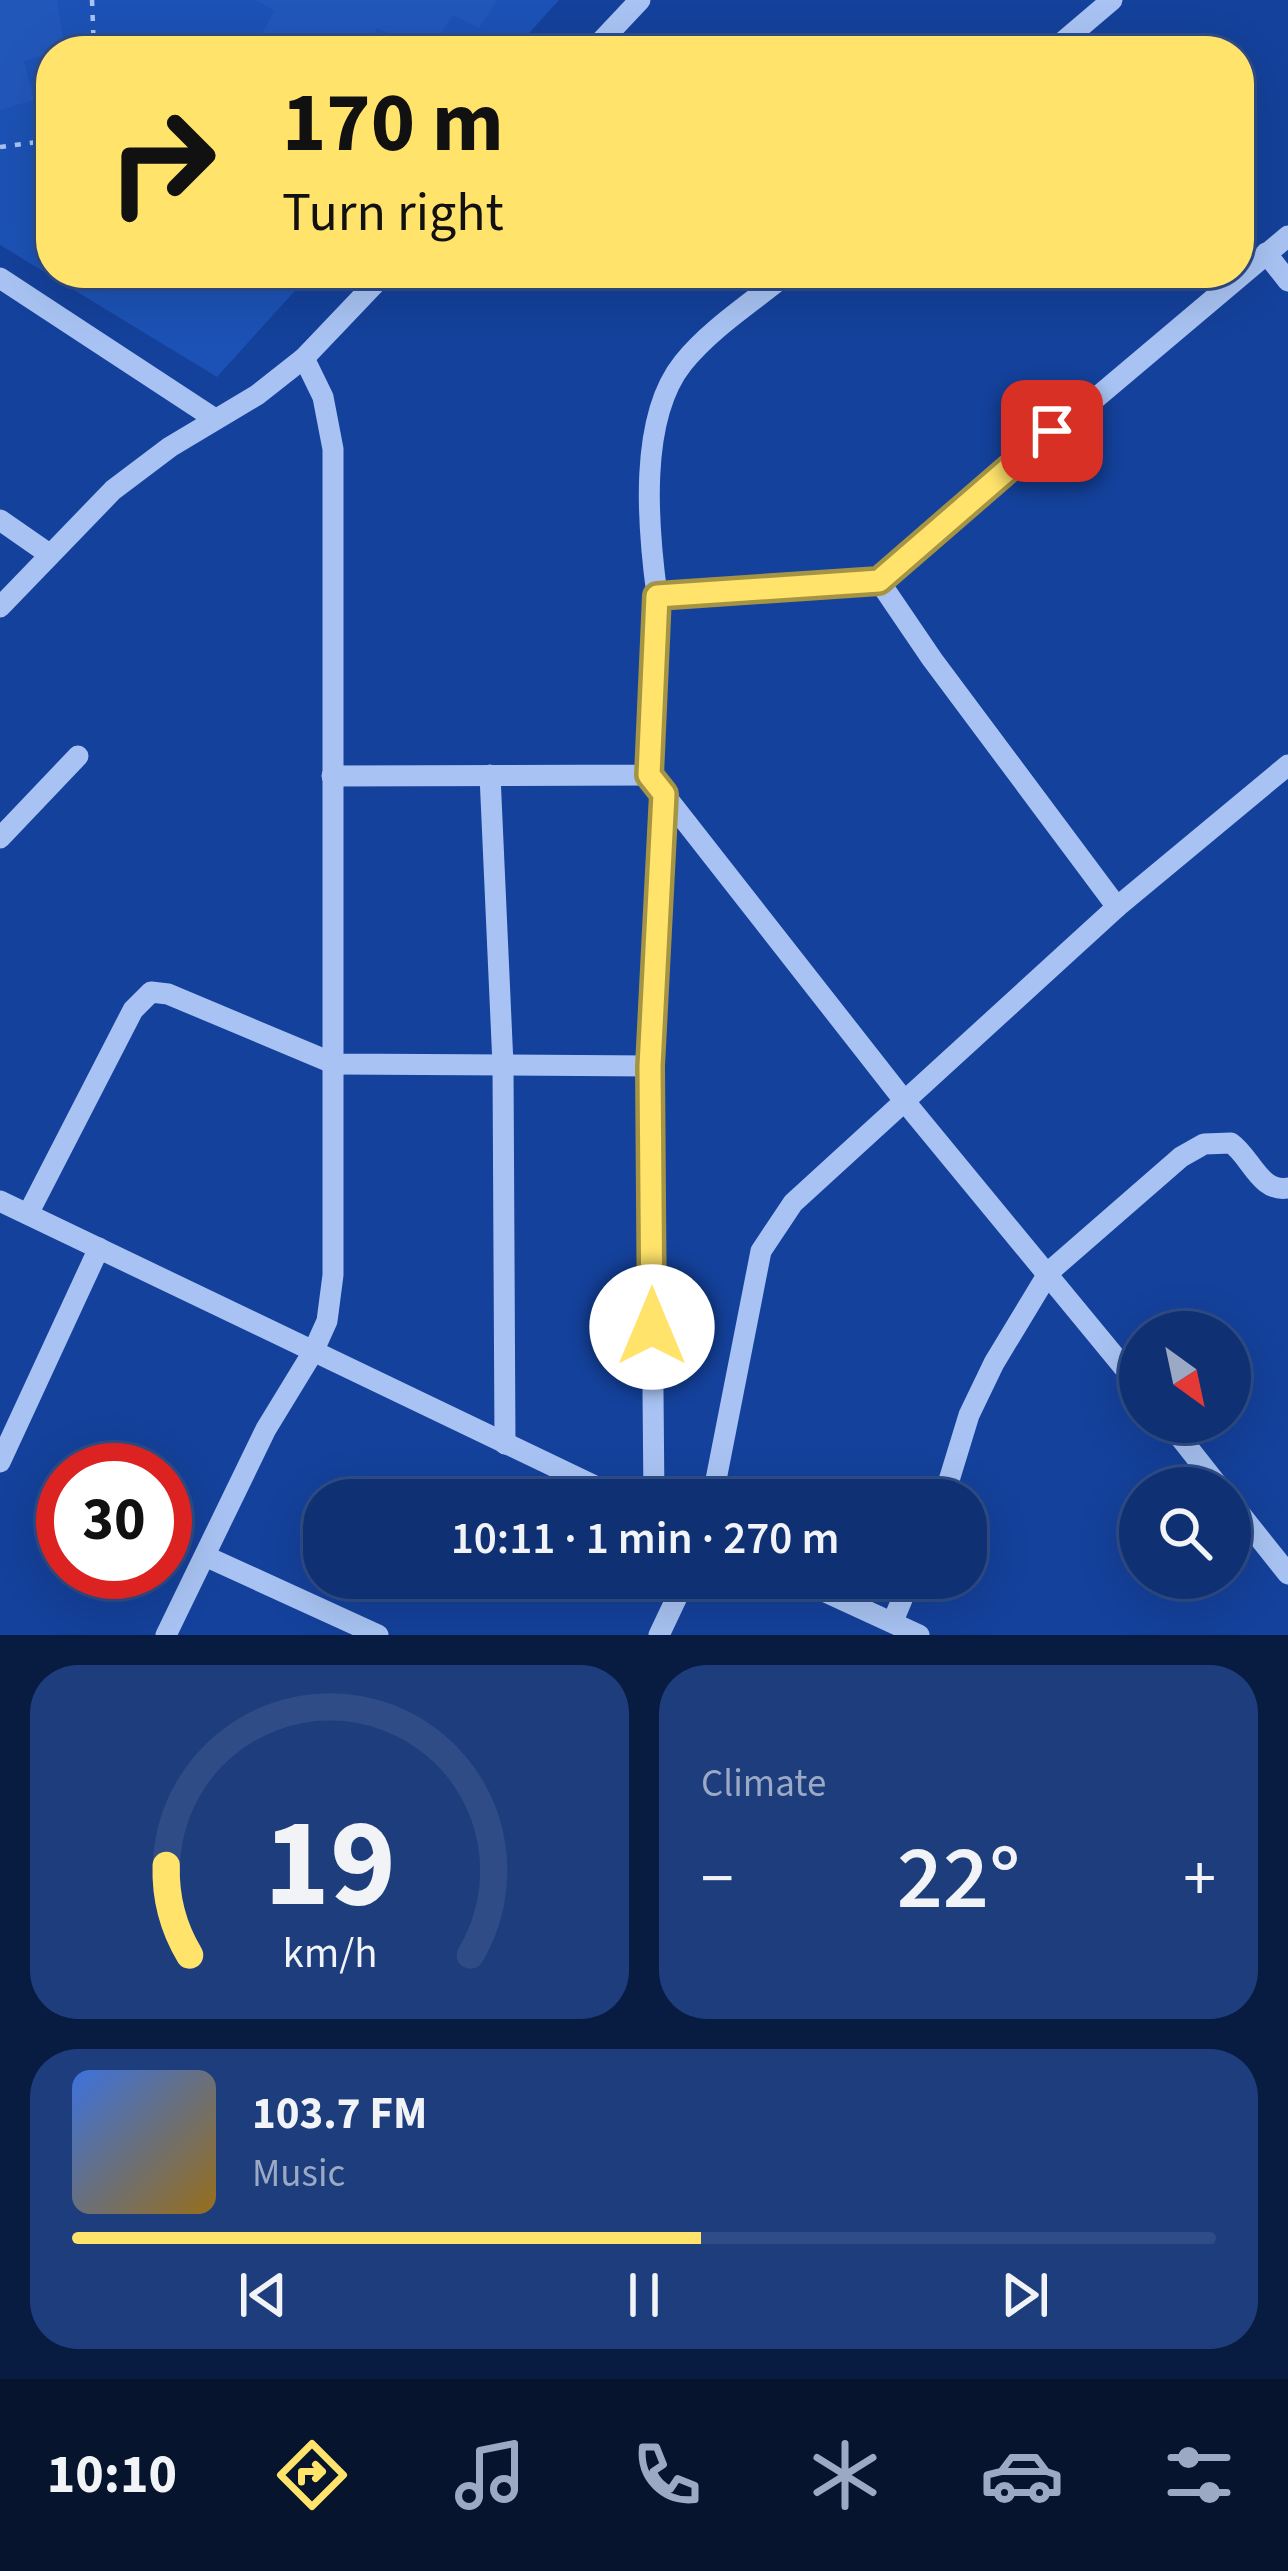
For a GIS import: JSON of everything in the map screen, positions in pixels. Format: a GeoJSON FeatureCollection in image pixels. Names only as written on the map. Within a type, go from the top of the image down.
{"type":"FeatureCollection","features":[{"type":"Feature","properties":{"kind":"street"},"geometry":{"type":"LineString","coordinates":[[606,36],[640,0]]}},
{"type":"Feature","properties":{"kind":"street"},"geometry":{"type":"LineString","coordinates":[[1075,36],[1112,0]]}},
{"type":"Feature","properties":{"kind":"street"},"geometry":{"type":"LineString","coordinates":[[1254,258],[1288,236]]}},
{"type":"Feature","properties":{"kind":"street"},"geometry":{"type":"LineString","coordinates":[[1266,253],[1288,281]]}},
{"type":"Feature","properties":{"kind":"street"},"geometry":{"type":"LineString","coordinates":[[0,278],[215,419]]}},
{"type":"Feature","properties":{"kind":"street"},"geometry":{"type":"LineString","coordinates":[[0,608],[113,490],[257,395],[304,358],[371,288]]}},
{"type":"Feature","properties":{"kind":"street"},"geometry":{"type":"LineString","coordinates":[[769,288],[681,364],[662,398],[654,428],[651,519],[657,596],[649,775],[907,1103],[1119,1360]]}},
{"type":"Feature","properties":{"kind":"street"},"geometry":{"type":"LineString","coordinates":[[657,596],[879,581],[1214,288]]}},
{"type":"Feature","properties":{"kind":"street"},"geometry":{"type":"LineString","coordinates":[[166,1635],[266,1429],[313,1352],[326,1321],[333,1275],[333,449],[323,397],[304,358]]}},
{"type":"Feature","properties":{"kind":"street"},"geometry":{"type":"LineString","coordinates":[[0,520],[49,554]]}},
{"type":"Feature","properties":{"kind":"street"},"geometry":{"type":"LineString","coordinates":[[879,581],[1117,907]]}},
{"type":"Feature","properties":{"kind":"street"},"geometry":{"type":"LineString","coordinates":[[4,826],[79,756]]}},
{"type":"Feature","properties":{"kind":"street"},"geometry":{"type":"LineString","coordinates":[[716,1479],[761,1251],[793,1203],[1117,907],[1288,765]]}},
{"type":"Feature","properties":{"kind":"street"},"geometry":{"type":"LineString","coordinates":[[332,776],[649,775]]}},
{"type":"Feature","properties":{"kind":"street"},"geometry":{"type":"LineString","coordinates":[[490,776],[503,1064],[505,1444]]}},
{"type":"Feature","properties":{"kind":"street"},"geometry":{"type":"LineString","coordinates":[[654,1479],[650,1066],[664,794]]}},
{"type":"Feature","properties":{"kind":"street"},"geometry":{"type":"LineString","coordinates":[[28,1214],[134,1010],[151,992],[168,994],[335,1064],[650,1066]]}},
{"type":"Feature","properties":{"kind":"street"},"geometry":{"type":"LineString","coordinates":[[949,1479],[969,1415],[994,1363],[1049,1272],[1181,1157],[1204,1144],[1231,1143],[1267,1185],[1278,1191],[1288,1188]]}},
{"type":"Feature","properties":{"kind":"street"},"geometry":{"type":"LineString","coordinates":[[0,1201],[579,1479]]}},
{"type":"Feature","properties":{"kind":"street"},"geometry":{"type":"LineString","coordinates":[[0,1462],[99,1248]]}},
{"type":"Feature","properties":{"kind":"street"},"geometry":{"type":"LineString","coordinates":[[1185,1443],[1203,1467]]}},
{"type":"Feature","properties":{"kind":"street"},"geometry":{"type":"LineString","coordinates":[[1251,1527],[1288,1574]]}},
{"type":"Feature","properties":{"kind":"street"},"geometry":{"type":"LineString","coordinates":[[205,1556],[378,1635]]}},
{"type":"Feature","properties":{"kind":"street"},"geometry":{"type":"LineString","coordinates":[[659,1635],[676,1599]]}},
{"type":"Feature","properties":{"kind":"street"},"geometry":{"type":"LineString","coordinates":[[843,1599],[918,1635]]}},
{"type":"Feature","properties":{"kind":"street"},"geometry":{"type":"LineString","coordinates":[[893,1621],[902,1599]]}},
{"type":"Feature","properties":{"kind":"path"},"geometry":{"type":"LineString","coordinates":[[92,0],[93,36]]}},
{"type":"Feature","properties":{"kind":"path"},"geometry":{"type":"LineString","coordinates":[[0,146],[36,141]]}},
{"type":"Feature","properties":{"kind":"shaded area"},"geometry":{"type":"Polygon","coordinates":[[[0,0],[559,0],[527,36],[36,36],[36,267],[0,245],[0,0]]]}},
{"type":"Feature","properties":{"kind":"shaded area"},"geometry":{"type":"Polygon","coordinates":[[[71,288],[297,288],[217,377],[71,288]]]}},
{"type":"Feature","properties":{"kind":"building"},"geometry":{"type":"Polygon","coordinates":[[[0,0],[57,0],[63,36],[36,36],[36,57],[24,61],[34,100],[0,110],[0,0]]]}},
{"type":"Feature","properties":{"kind":"building"},"geometry":{"type":"Polygon","coordinates":[[[256,0],[497,0],[479,28],[453,15],[440,36],[395,36],[377,28],[372,36],[261,36],[274,11],[256,0]]]}},
{"type":"Feature","properties":{"kind":"route"},"geometry":{"type":"LineString","coordinates":[[652,1327],[650,1066],[664,794],[649,775],[657,596],[879,581],[1052,431]]}}]}
